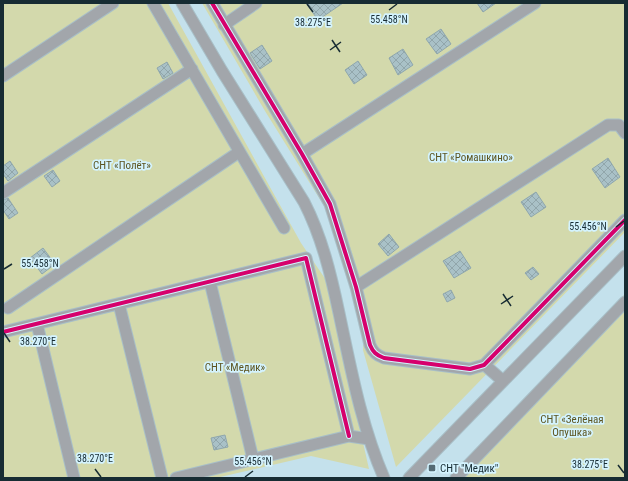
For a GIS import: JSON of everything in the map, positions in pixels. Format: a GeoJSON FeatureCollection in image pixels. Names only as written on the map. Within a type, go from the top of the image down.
{"type":"FeatureCollection","features":[{"type":"Feature","properties":{"kind":"street"},"geometry":{"type":"LineString","coordinates":[[3,76],[113,3]]}},
{"type":"Feature","properties":{"kind":"street"},"geometry":{"type":"LineString","coordinates":[[153,3],[284,228]]}},
{"type":"Feature","properties":{"kind":"street"},"geometry":{"type":"LineString","coordinates":[[182,3],[222,71],[304,202],[313,220],[321,240],[332,280],[358,399],[369,439],[384,478]]}},
{"type":"Feature","properties":{"kind":"street"},"geometry":{"type":"LineString","coordinates":[[212,3],[330,204],[356,287],[370,345],[377,356],[470,369],[484,366],[625,220]]}},
{"type":"Feature","properties":{"kind":"street"},"geometry":{"type":"LineString","coordinates":[[224,25],[256,3]]}},
{"type":"Feature","properties":{"kind":"street"},"geometry":{"type":"LineString","coordinates":[[302,154],[535,3]]}},
{"type":"Feature","properties":{"kind":"street"},"geometry":{"type":"LineString","coordinates":[[3,193],[192,69]]}},
{"type":"Feature","properties":{"kind":"street"},"geometry":{"type":"LineString","coordinates":[[356,287],[608,125],[619,125],[625,132]]}},
{"type":"Feature","properties":{"kind":"street"},"geometry":{"type":"LineString","coordinates":[[8,308],[239,152]]}},
{"type":"Feature","properties":{"kind":"street"},"geometry":{"type":"LineString","coordinates":[[409,478],[625,256]]}},
{"type":"Feature","properties":{"kind":"street"},"geometry":{"type":"LineString","coordinates":[[3,332],[306,258],[349,436]]}},
{"type":"Feature","properties":{"kind":"street"},"geometry":{"type":"LineString","coordinates":[[210,282],[253,459]]}},
{"type":"Feature","properties":{"kind":"street"},"geometry":{"type":"LineString","coordinates":[[456,478],[625,302]]}},
{"type":"Feature","properties":{"kind":"street"},"geometry":{"type":"LineString","coordinates":[[120,304],[162,478]]}},
{"type":"Feature","properties":{"kind":"street"},"geometry":{"type":"LineString","coordinates":[[37,324],[74,478]]}},
{"type":"Feature","properties":{"kind":"street"},"geometry":{"type":"LineString","coordinates":[[484,366],[503,381]]}},
{"type":"Feature","properties":{"kind":"street"},"geometry":{"type":"LineString","coordinates":[[176,478],[349,436],[369,439]]}},
{"type":"Feature","properties":{"kind":"green space"},"geometry":{"type":"Polygon","coordinates":[[[3,3],[168,3],[301,243],[326,280],[369,469],[311,456],[216,478],[3,478],[3,3]]]}},
{"type":"Feature","properties":{"kind":"green space","name":"СНТ «Ромашкино»"},"geometry":{"type":"Polygon","coordinates":[[[202,3],[625,3],[625,232],[396,467],[363,350],[364,333],[326,209],[265,111],[202,3]]]}},
{"type":"Feature","properties":{"kind":"green space","name":"СНТ «Зелёная Опушка»"},"geometry":{"type":"Polygon","coordinates":[[[625,294],[625,478],[449,478],[625,294]]]}},
{"type":"Feature","properties":{"kind":"building"},"geometry":{"type":"Polygon","coordinates":[[[306,3],[343,3],[318,20],[306,3]]]}},
{"type":"Feature","properties":{"kind":"building"},"geometry":{"type":"Polygon","coordinates":[[[477,3],[496,3],[483,12],[477,3]]]}},
{"type":"Feature","properties":{"kind":"building"},"geometry":{"type":"Polygon","coordinates":[[[441,29],[451,44],[437,54],[426,39],[441,29]]]}},
{"type":"Feature","properties":{"kind":"building"},"geometry":{"type":"Polygon","coordinates":[[[262,45],[272,61],[260,69],[250,53],[262,45]]]}},
{"type":"Feature","properties":{"kind":"building"},"geometry":{"type":"Polygon","coordinates":[[[403,49],[413,65],[398,75],[389,58],[403,49]]]}},
{"type":"Feature","properties":{"kind":"building"},"geometry":{"type":"Polygon","coordinates":[[[358,61],[367,75],[354,84],[345,70],[358,61]]]}},
{"type":"Feature","properties":{"kind":"building"},"geometry":{"type":"Polygon","coordinates":[[[167,62],[173,73],[163,79],[157,68],[167,62]]]}},
{"type":"Feature","properties":{"kind":"building"},"geometry":{"type":"Polygon","coordinates":[[[608,158],[620,177],[605,188],[592,169],[608,158]]]}},
{"type":"Feature","properties":{"kind":"building"},"geometry":{"type":"Polygon","coordinates":[[[10,161],[18,173],[8,181],[3,174],[3,166],[10,161]]]}},
{"type":"Feature","properties":{"kind":"building"},"geometry":{"type":"Polygon","coordinates":[[[53,170],[60,181],[52,187],[44,176],[53,170]]]}},
{"type":"Feature","properties":{"kind":"building"},"geometry":{"type":"Polygon","coordinates":[[[536,192],[546,207],[531,217],[521,202],[536,192]]]}},
{"type":"Feature","properties":{"kind":"building"},"geometry":{"type":"Polygon","coordinates":[[[8,198],[18,213],[9,219],[3,210],[3,200],[8,198]]]}},
{"type":"Feature","properties":{"kind":"building"},"geometry":{"type":"Polygon","coordinates":[[[389,234],[399,247],[388,256],[378,244],[389,234]]]}},
{"type":"Feature","properties":{"kind":"building"},"geometry":{"type":"Polygon","coordinates":[[[43,248],[55,264],[42,274],[30,258],[43,248]]]}},
{"type":"Feature","properties":{"kind":"building"},"geometry":{"type":"Polygon","coordinates":[[[460,251],[471,268],[454,278],[443,261],[460,251]]]}},
{"type":"Feature","properties":{"kind":"building"},"geometry":{"type":"Polygon","coordinates":[[[533,267],[539,274],[531,280],[525,273],[533,267]]]}},
{"type":"Feature","properties":{"kind":"building"},"geometry":{"type":"Polygon","coordinates":[[[451,290],[455,298],[447,302],[443,294],[451,290]]]}},
{"type":"Feature","properties":{"kind":"building"},"geometry":{"type":"Polygon","coordinates":[[[225,435],[228,447],[214,450],[211,438],[225,435]]]}},
{"type":"Feature","properties":{"kind":"cycle path"},"geometry":{"type":"LineString","coordinates":[[212,3],[330,204],[356,287],[370,345],[379,356],[384,358],[470,369],[484,365],[625,220]]}},
{"type":"Feature","properties":{"kind":"cycle path"},"geometry":{"type":"LineString","coordinates":[[3,332],[306,258],[349,436]]}},
{"type":"Feature","properties":{"kind":"place","name":"СНТ \"Медик\""},"geometry":{"type":"Point","coordinates":[432,468]}},
{"type":"Feature","properties":{"kind":"park label","name":"СНТ «Полёт»"},"geometry":{"type":"Point","coordinates":[122,165]}},
{"type":"Feature","properties":{"kind":"park label","name":"СНТ «Медик»"},"geometry":{"type":"Point","coordinates":[235,367]}}]}
